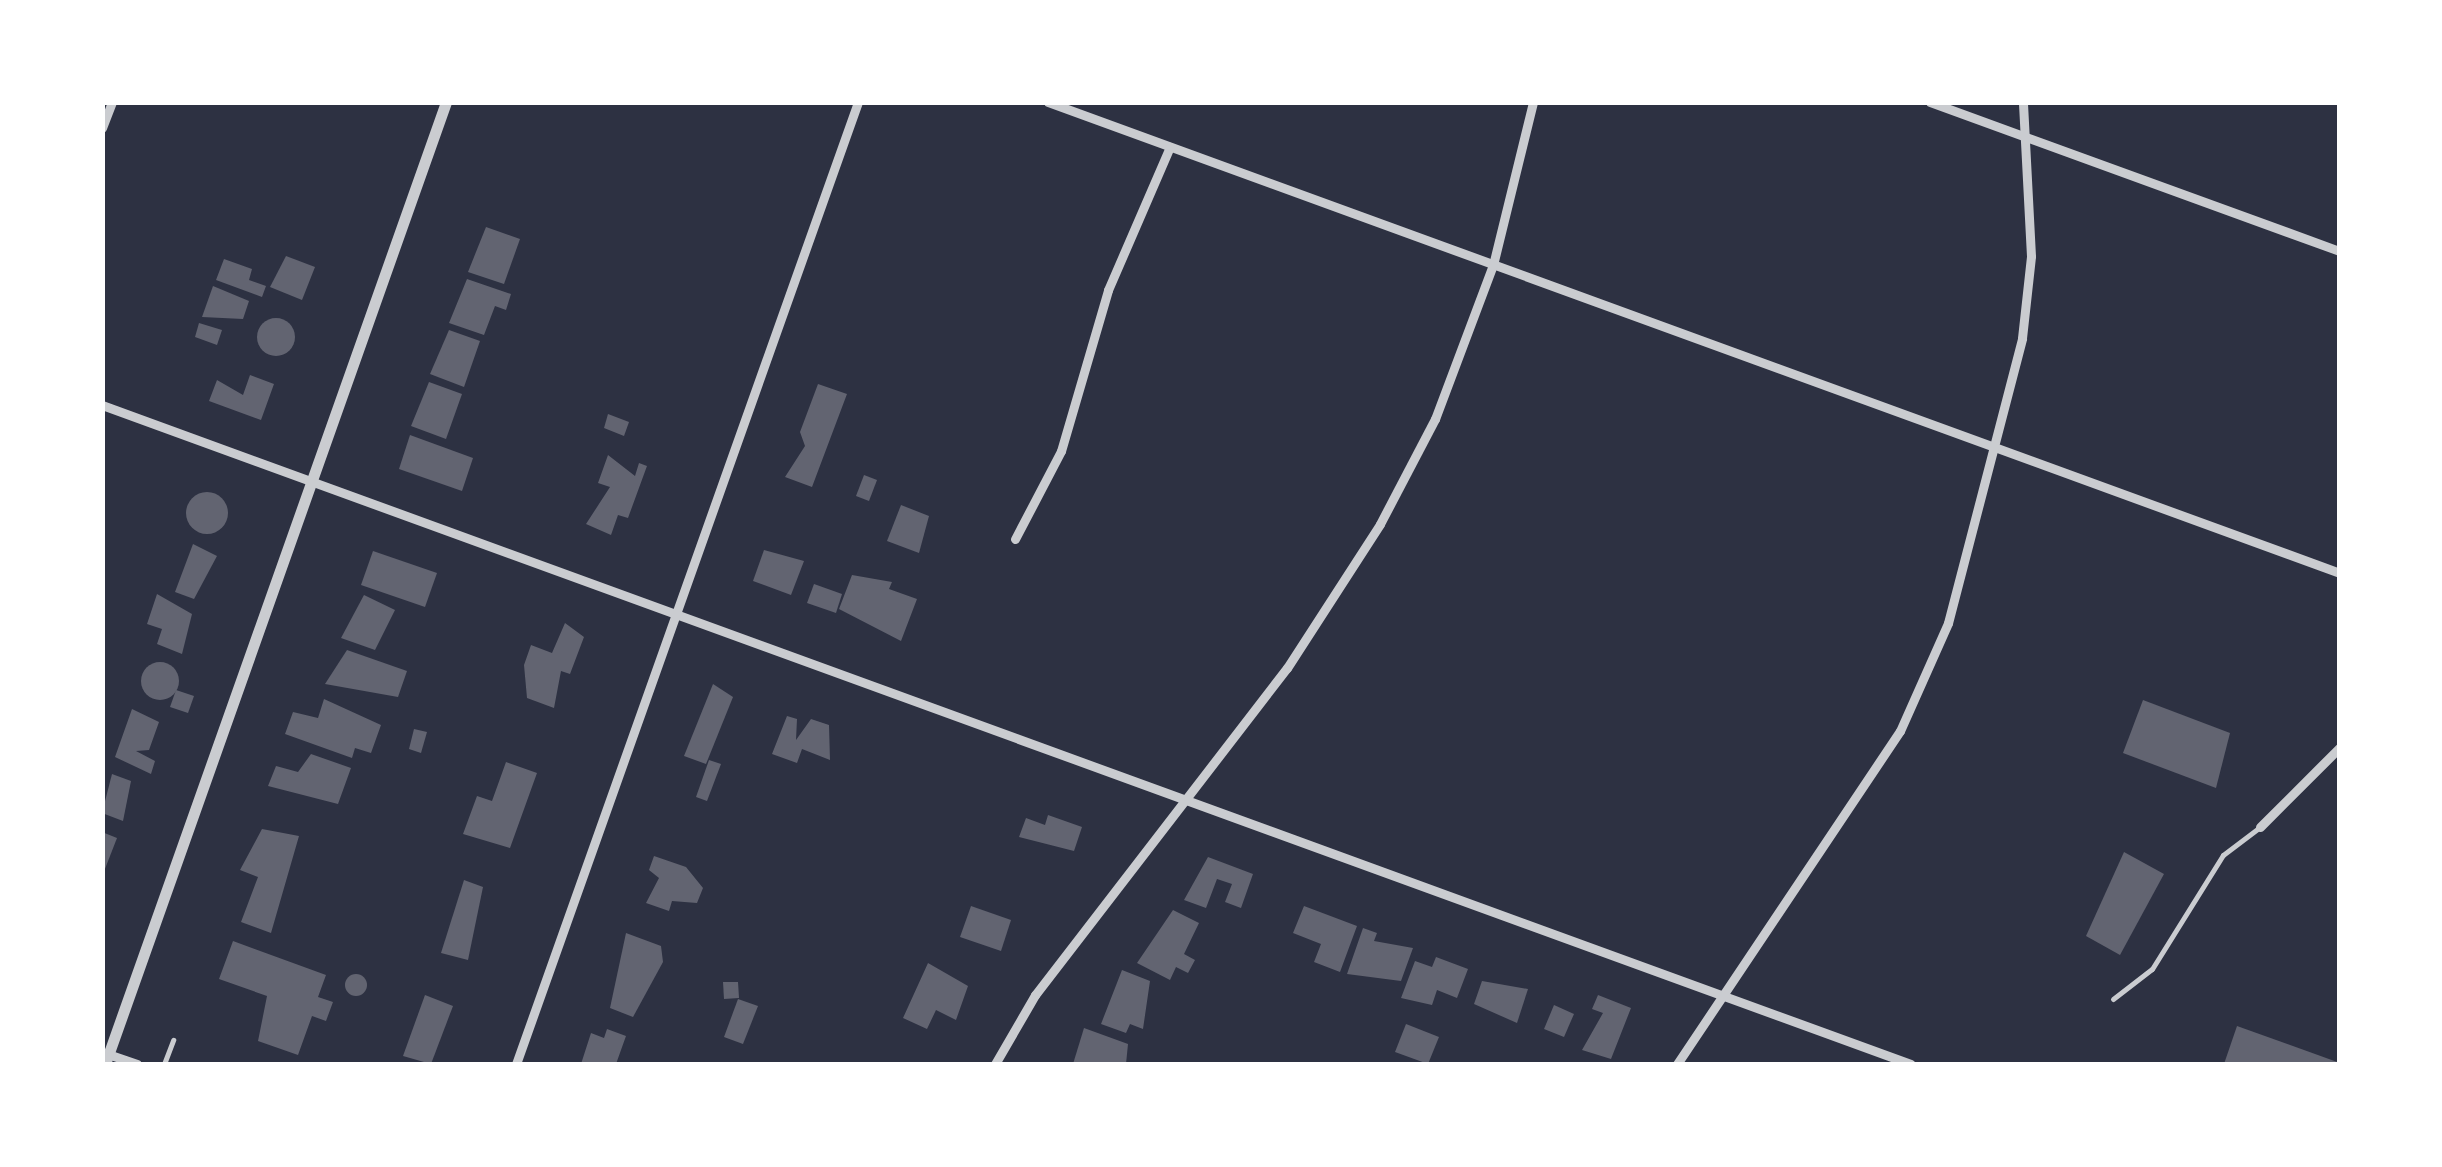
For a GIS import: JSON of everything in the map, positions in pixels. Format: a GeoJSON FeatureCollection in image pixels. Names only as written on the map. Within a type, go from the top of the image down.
{"type":"FeatureCollection","features":[{"type":"Feature","properties":{"kind":"street"},"geometry":{"type":"LineString","coordinates":[[102,128],[112,102]]}},
{"type":"Feature","properties":{"kind":"street"},"geometry":{"type":"LineString","coordinates":[[137,1064],[106,1057],[446,102]]}},
{"type":"Feature","properties":{"kind":"street"},"geometry":{"type":"LineString","coordinates":[[516,1064],[858,102]]}},
{"type":"Feature","properties":{"kind":"street"},"geometry":{"type":"LineString","coordinates":[[1048,102],[2340,573]]}},
{"type":"Feature","properties":{"kind":"street"},"geometry":{"type":"LineString","coordinates":[[996,1064],[1035,994],[1188,799],[1362,554],[1435,419],[1494,265],[1532,102]]}},
{"type":"Feature","properties":{"kind":"street"},"geometry":{"type":"LineString","coordinates":[[1930,102],[2340,252]]}},
{"type":"Feature","properties":{"kind":"street"},"geometry":{"type":"LineString","coordinates":[[1676,1064],[1900,730],[1948,624],[1999,450],[2031,256],[2023,102]]}},
{"type":"Feature","properties":{"kind":"street"},"geometry":{"type":"LineString","coordinates":[[1015,538],[1061,452],[1108,290],[1170,147]]}},
{"type":"Feature","properties":{"kind":"street"},"geometry":{"type":"LineString","coordinates":[[102,405],[1911,1064]]}},
{"type":"Feature","properties":{"kind":"street"},"geometry":{"type":"LineString","coordinates":[[2260,827],[2340,747]]}},
{"type":"Feature","properties":{"kind":"lane"},"geometry":{"type":"LineString","coordinates":[[2113,999],[2152,969],[2223,855],[2260,827]]}},
{"type":"Feature","properties":{"kind":"lane"},"geometry":{"type":"LineString","coordinates":[[164,1064],[173,1040]]}},
{"type":"Feature","properties":{"kind":"building"},"geometry":{"type":"Polygon","coordinates":[[[486,227],[520,239],[504,284],[468,272],[486,227]]]}},
{"type":"Feature","properties":{"kind":"building"},"geometry":{"type":"Polygon","coordinates":[[[286,256],[315,267],[302,300],[270,287],[286,256]]]}},
{"type":"Feature","properties":{"kind":"building"},"geometry":{"type":"Polygon","coordinates":[[[224,259],[252,269],[249,280],[266,286],[262,297],[216,280],[224,259]]]}},
{"type":"Feature","properties":{"kind":"building"},"geometry":{"type":"Polygon","coordinates":[[[467,279],[511,294],[506,310],[495,306],[484,335],[449,323],[467,279]]]}},
{"type":"Feature","properties":{"kind":"building"},"geometry":{"type":"Polygon","coordinates":[[[213,286],[249,301],[243,319],[202,317],[213,286]]]}},
{"type":"Feature","properties":{"kind":"building"},"geometry":{"type":"Polygon","coordinates":[[[276,318],[290,323],[295,337],[290,351],[276,356],[262,351],[257,337],[262,323],[276,318]]]}},
{"type":"Feature","properties":{"kind":"building"},"geometry":{"type":"Polygon","coordinates":[[[199,323],[222,330],[217,345],[195,337],[199,323]]]}},
{"type":"Feature","properties":{"kind":"building"},"geometry":{"type":"Polygon","coordinates":[[[449,330],[480,341],[464,387],[430,374],[449,330]]]}},
{"type":"Feature","properties":{"kind":"building"},"geometry":{"type":"Polygon","coordinates":[[[250,375],[274,384],[261,420],[209,401],[217,380],[243,395],[250,375]]]}},
{"type":"Feature","properties":{"kind":"building"},"geometry":{"type":"Polygon","coordinates":[[[429,382],[462,394],[446,439],[411,426],[429,382]]]}},
{"type":"Feature","properties":{"kind":"building"},"geometry":{"type":"Polygon","coordinates":[[[818,384],[847,394],[812,487],[785,477],[805,446],[800,432],[818,384]]]}},
{"type":"Feature","properties":{"kind":"building"},"geometry":{"type":"Polygon","coordinates":[[[608,414],[629,422],[624,436],[604,428],[608,414]]]}},
{"type":"Feature","properties":{"kind":"building"},"geometry":{"type":"Polygon","coordinates":[[[410,435],[473,458],[462,491],[399,469],[410,435]]]}},
{"type":"Feature","properties":{"kind":"building"},"geometry":{"type":"Polygon","coordinates":[[[608,455],[635,476],[639,463],[647,466],[628,518],[618,515],[611,535],[586,524],[610,487],[598,483],[608,455]]]}},
{"type":"Feature","properties":{"kind":"building"},"geometry":{"type":"Polygon","coordinates":[[[864,475],[877,480],[869,501],[856,496],[864,475]]]}},
{"type":"Feature","properties":{"kind":"building"},"geometry":{"type":"Polygon","coordinates":[[[207,492],[222,498],[228,513],[222,528],[207,534],[192,528],[186,513],[192,498],[207,492]]]}},
{"type":"Feature","properties":{"kind":"building"},"geometry":{"type":"Polygon","coordinates":[[[901,505],[929,516],[919,553],[887,541],[901,505]]]}},
{"type":"Feature","properties":{"kind":"building"},"geometry":{"type":"Polygon","coordinates":[[[193,544],[217,556],[194,599],[175,592],[193,544]]]}},
{"type":"Feature","properties":{"kind":"building"},"geometry":{"type":"Polygon","coordinates":[[[764,550],[804,561],[791,595],[753,581],[764,550]]]}},
{"type":"Feature","properties":{"kind":"building"},"geometry":{"type":"Polygon","coordinates":[[[373,551],[437,573],[425,607],[361,585],[373,551]]]}},
{"type":"Feature","properties":{"kind":"building"},"geometry":{"type":"Polygon","coordinates":[[[852,575],[892,582],[889,589],[917,599],[901,641],[839,609],[852,575]]]}},
{"type":"Feature","properties":{"kind":"building"},"geometry":{"type":"Polygon","coordinates":[[[814,584],[842,594],[836,613],[807,603],[814,584]]]}},
{"type":"Feature","properties":{"kind":"building"},"geometry":{"type":"Polygon","coordinates":[[[157,594],[192,614],[182,654],[157,644],[162,629],[147,624],[157,594]]]}},
{"type":"Feature","properties":{"kind":"building"},"geometry":{"type":"Polygon","coordinates":[[[364,595],[395,610],[375,650],[341,638],[364,595]]]}},
{"type":"Feature","properties":{"kind":"building"},"geometry":{"type":"Polygon","coordinates":[[[565,623],[584,637],[570,674],[561,671],[554,708],[527,698],[524,665],[531,645],[552,653],[565,623]]]}},
{"type":"Feature","properties":{"kind":"building"},"geometry":{"type":"Polygon","coordinates":[[[347,650],[407,671],[398,697],[325,684],[347,650]]]}},
{"type":"Feature","properties":{"kind":"building"},"geometry":{"type":"Polygon","coordinates":[[[160,662],[173,668],[179,681],[173,694],[160,700],[147,694],[141,681],[147,668],[160,662]]]}},
{"type":"Feature","properties":{"kind":"building"},"geometry":{"type":"Polygon","coordinates":[[[713,684],[733,697],[706,764],[684,756],[713,684]]]}},
{"type":"Feature","properties":{"kind":"building"},"geometry":{"type":"Polygon","coordinates":[[[176,690],[194,696],[188,713],[170,707],[176,690]]]}},
{"type":"Feature","properties":{"kind":"building"},"geometry":{"type":"Polygon","coordinates":[[[324,699],[381,725],[371,753],[355,748],[352,758],[285,734],[293,712],[318,718],[324,699]]]}},
{"type":"Feature","properties":{"kind":"building"},"geometry":{"type":"Polygon","coordinates":[[[2143,700],[2230,733],[2216,788],[2123,753],[2143,700]]]}},
{"type":"Feature","properties":{"kind":"building"},"geometry":{"type":"Polygon","coordinates":[[[132,709],[159,722],[149,750],[136,751],[155,761],[151,774],[115,757],[132,709]]]}},
{"type":"Feature","properties":{"kind":"building"},"geometry":{"type":"Polygon","coordinates":[[[787,716],[797,719],[796,740],[811,719],[829,725],[830,760],[802,749],[797,763],[772,754],[787,716]]]}},
{"type":"Feature","properties":{"kind":"building"},"geometry":{"type":"Polygon","coordinates":[[[414,729],[427,732],[421,753],[409,749],[414,729]]]}},
{"type":"Feature","properties":{"kind":"building"},"geometry":{"type":"Polygon","coordinates":[[[311,754],[351,768],[338,804],[268,786],[276,766],[298,772],[311,754]]]}},
{"type":"Feature","properties":{"kind":"building"},"geometry":{"type":"Polygon","coordinates":[[[709,760],[721,764],[707,801],[696,797],[709,760]]]}},
{"type":"Feature","properties":{"kind":"building"},"geometry":{"type":"Polygon","coordinates":[[[506,762],[537,773],[510,848],[463,834],[477,796],[492,801],[506,762]]]}},
{"type":"Feature","properties":{"kind":"building"},"geometry":{"type":"Polygon","coordinates":[[[112,774],[131,781],[123,821],[102,813],[112,774]]]}},
{"type":"Feature","properties":{"kind":"building"},"geometry":{"type":"Polygon","coordinates":[[[1048,815],[1082,827],[1074,851],[1019,837],[1026,818],[1045,825],[1048,815]]]}},
{"type":"Feature","properties":{"kind":"building"},"geometry":{"type":"Polygon","coordinates":[[[262,829],[299,836],[271,933],[241,922],[258,877],[240,870],[262,829]]]}},
{"type":"Feature","properties":{"kind":"building"},"geometry":{"type":"Polygon","coordinates":[[[102,832],[117,838],[103,874],[102,874],[102,832]]]}},
{"type":"Feature","properties":{"kind":"building"},"geometry":{"type":"Polygon","coordinates":[[[2124,852],[2164,874],[2120,955],[2086,936],[2124,852]]]}},
{"type":"Feature","properties":{"kind":"building"},"geometry":{"type":"Polygon","coordinates":[[[654,856],[686,867],[703,888],[697,903],[672,901],[669,911],[646,903],[659,878],[649,870],[654,856]]]}},
{"type":"Feature","properties":{"kind":"building"},"geometry":{"type":"Polygon","coordinates":[[[1208,857],[1253,874],[1241,908],[1225,902],[1232,884],[1217,879],[1206,908],[1184,900],[1208,857]]]}},
{"type":"Feature","properties":{"kind":"building"},"geometry":{"type":"Polygon","coordinates":[[[464,880],[483,887],[468,960],[441,953],[464,880]]]}},
{"type":"Feature","properties":{"kind":"building"},"geometry":{"type":"Polygon","coordinates":[[[971,906],[1011,920],[1001,951],[960,937],[971,906]]]}},
{"type":"Feature","properties":{"kind":"building"},"geometry":{"type":"Polygon","coordinates":[[[1304,906],[1357,926],[1340,972],[1314,962],[1321,944],[1293,933],[1304,906]]]}},
{"type":"Feature","properties":{"kind":"building"},"geometry":{"type":"Polygon","coordinates":[[[1173,910],[1199,923],[1184,954],[1195,960],[1188,973],[1176,967],[1170,980],[1137,963],[1173,910]]]}},
{"type":"Feature","properties":{"kind":"building"},"geometry":{"type":"Polygon","coordinates":[[[1363,928],[1377,933],[1374,941],[1413,948],[1401,981],[1347,974],[1363,928]]]}},
{"type":"Feature","properties":{"kind":"building"},"geometry":{"type":"Polygon","coordinates":[[[626,933],[661,946],[663,962],[633,1017],[610,1008],[626,933]]]}},
{"type":"Feature","properties":{"kind":"building"},"geometry":{"type":"Polygon","coordinates":[[[233,941],[326,975],[318,997],[333,1002],[326,1021],[312,1016],[298,1055],[258,1041],[267,996],[219,979],[233,941]]]}},
{"type":"Feature","properties":{"kind":"building"},"geometry":{"type":"Polygon","coordinates":[[[1436,957],[1468,969],[1457,998],[1437,990],[1432,1005],[1401,998],[1415,961],[1432,967],[1436,957]]]}},
{"type":"Feature","properties":{"kind":"building"},"geometry":{"type":"Polygon","coordinates":[[[928,963],[968,986],[956,1020],[936,1010],[927,1029],[903,1018],[928,963]]]}},
{"type":"Feature","properties":{"kind":"building"},"geometry":{"type":"Polygon","coordinates":[[[1122,970],[1150,981],[1143,1029],[1130,1024],[1126,1033],[1101,1024],[1122,970]]]}},
{"type":"Feature","properties":{"kind":"building"},"geometry":{"type":"Polygon","coordinates":[[[352,974],[360,974],[367,985],[360,996],[352,996],[345,989],[345,981],[352,974]]]}},
{"type":"Feature","properties":{"kind":"building"},"geometry":{"type":"Polygon","coordinates":[[[1482,981],[1528,989],[1517,1023],[1474,1004],[1482,981]]]}},
{"type":"Feature","properties":{"kind":"building"},"geometry":{"type":"Polygon","coordinates":[[[723,982],[738,982],[739,998],[724,999],[723,982]]]}},
{"type":"Feature","properties":{"kind":"building"},"geometry":{"type":"Polygon","coordinates":[[[425,995],[453,1006],[431,1064],[403,1056],[425,995]]]}},
{"type":"Feature","properties":{"kind":"building"},"geometry":{"type":"Polygon","coordinates":[[[1598,995],[1631,1008],[1611,1059],[1582,1050],[1603,1013],[1592,1009],[1598,995]]]}},
{"type":"Feature","properties":{"kind":"building"},"geometry":{"type":"Polygon","coordinates":[[[738,999],[758,1006],[743,1044],[724,1037],[738,999]]]}},
{"type":"Feature","properties":{"kind":"building"},"geometry":{"type":"Polygon","coordinates":[[[1554,1005],[1574,1014],[1564,1037],[1544,1029],[1554,1005]]]}},
{"type":"Feature","properties":{"kind":"building"},"geometry":{"type":"Polygon","coordinates":[[[1406,1024],[1439,1037],[1428,1064],[1395,1052],[1406,1024]]]}},
{"type":"Feature","properties":{"kind":"building"},"geometry":{"type":"Polygon","coordinates":[[[2237,1026],[2340,1063],[2340,1064],[2224,1064],[2237,1026]]]}},
{"type":"Feature","properties":{"kind":"building"},"geometry":{"type":"Polygon","coordinates":[[[1084,1028],[1128,1044],[1126,1064],[1073,1064],[1084,1028]]]}},
{"type":"Feature","properties":{"kind":"building"},"geometry":{"type":"Polygon","coordinates":[[[607,1029],[626,1036],[616,1064],[581,1064],[591,1033],[604,1038],[607,1029]]]}}]}
